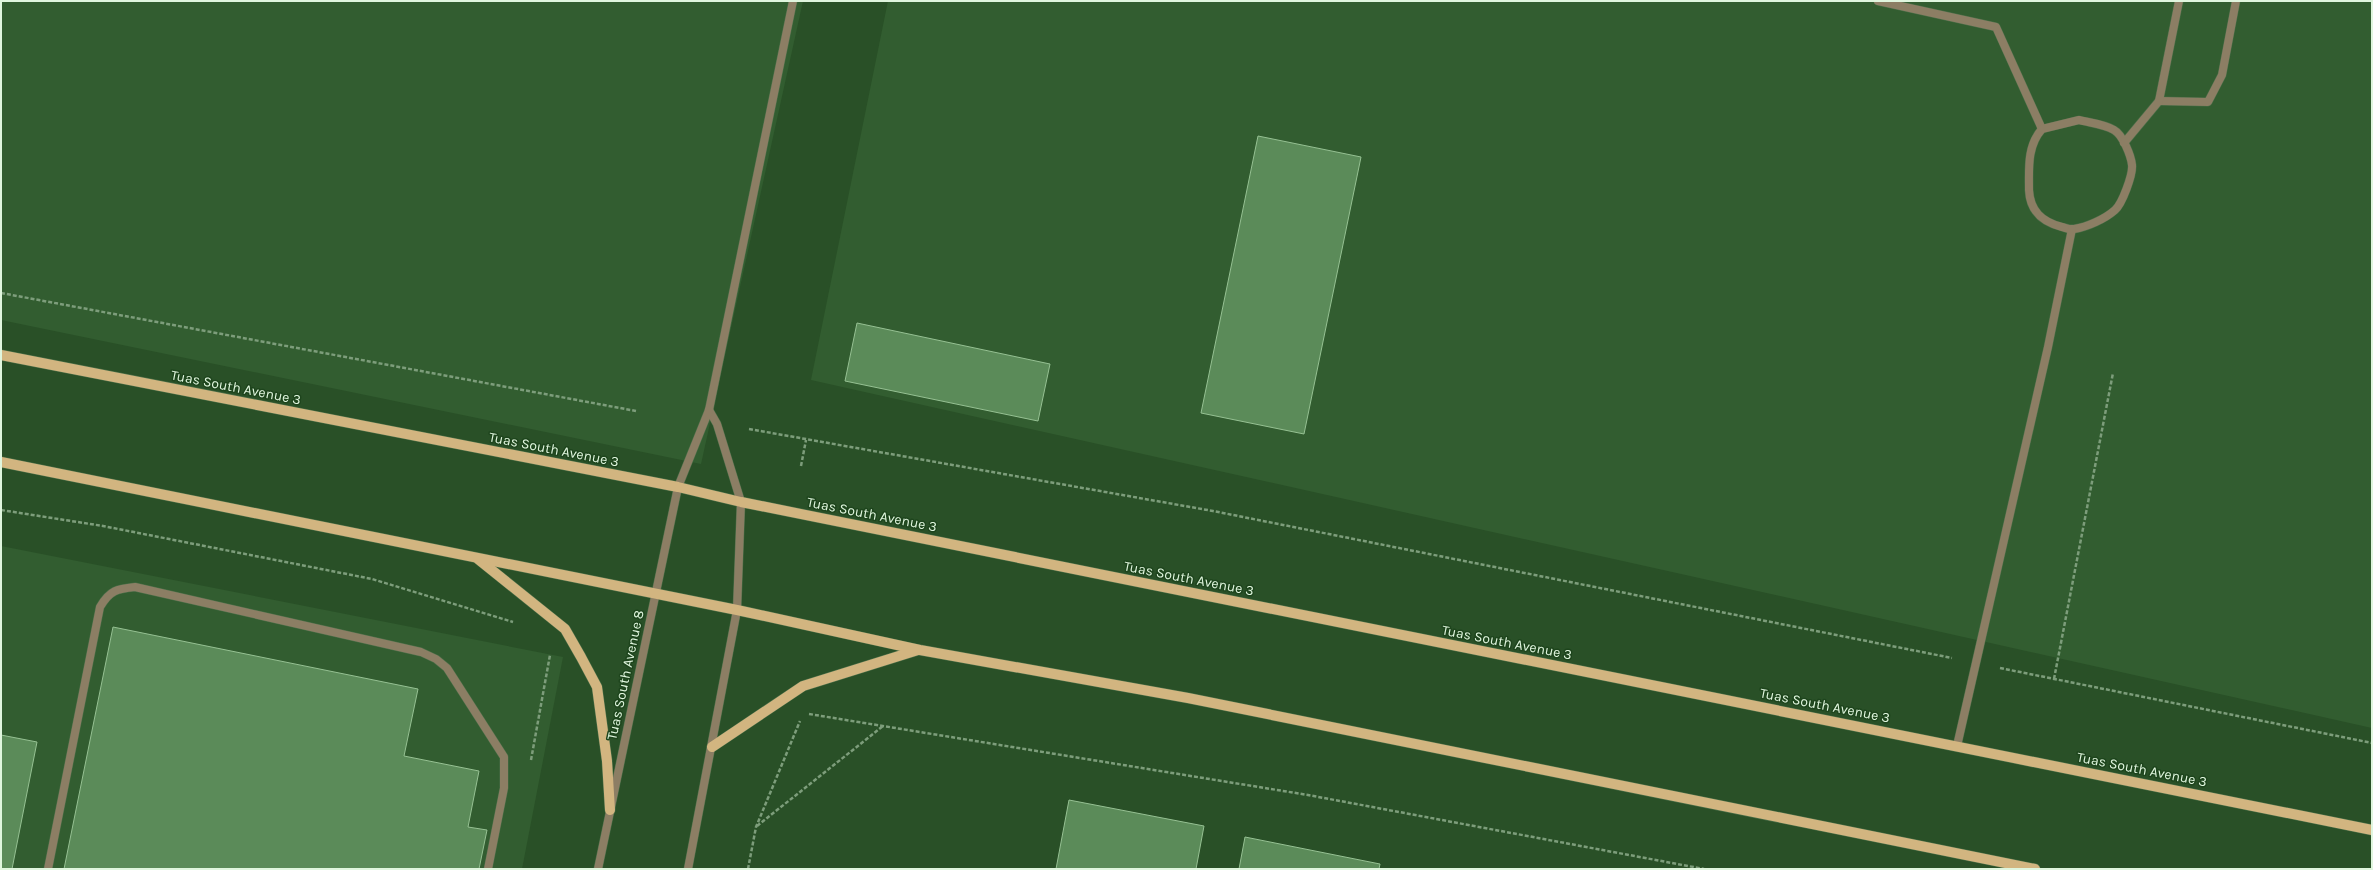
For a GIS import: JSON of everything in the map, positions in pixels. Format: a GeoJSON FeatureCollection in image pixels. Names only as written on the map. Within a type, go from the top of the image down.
{"type":"FeatureCollection","features":[{"type":"Feature","properties":{"kind":"main road","name":"Tuas South Avenue 3"},"geometry":{"type":"LineString","coordinates":[[1,355],[678,487],[741,502],[2372,830]]}},
{"type":"Feature","properties":{"kind":"main road"},"geometry":{"type":"LineString","coordinates":[[1,462],[737,610],[920,650],[1195,700],[2035,869]]}},
{"type":"Feature","properties":{"kind":"main road"},"geometry":{"type":"LineString","coordinates":[[476,558],[565,629],[597,687],[607,761],[610,810]]}},
{"type":"Feature","properties":{"kind":"main road"},"geometry":{"type":"LineString","coordinates":[[712,747],[803,686],[920,650]]}},
{"type":"Feature","properties":{"kind":"street","name":"Tuas South Avenue 8"},"geometry":{"type":"LineString","coordinates":[[598,869],[678,487],[709,410],[793,1]]}},
{"type":"Feature","properties":{"kind":"street"},"geometry":{"type":"LineString","coordinates":[[1878,1],[1996,27],[2042,129]]}},
{"type":"Feature","properties":{"kind":"street"},"geometry":{"type":"LineString","coordinates":[[2124,143],[2160,101],[2179,1]]}},
{"type":"Feature","properties":{"kind":"street"},"geometry":{"type":"LineString","coordinates":[[2160,101],[2208,102],[2222,75],[2236,1]]}},
{"type":"Feature","properties":{"kind":"street"},"geometry":{"type":"LineString","coordinates":[[2079,120],[2115,131],[2124,143],[2132,166],[2124,196],[2116,209],[2104,218],[2072,229],[2052,224],[2040,218],[2032,207],[2029,195],[2029,163],[2033,143],[2042,129],[2079,120]]}},
{"type":"Feature","properties":{"kind":"street"},"geometry":{"type":"LineString","coordinates":[[1957,746],[2072,229]]}},
{"type":"Feature","properties":{"kind":"street"},"geometry":{"type":"LineString","coordinates":[[688,869],[737,610],[741,502],[717,424],[709,410]]}},
{"type":"Feature","properties":{"kind":"street"},"geometry":{"type":"LineString","coordinates":[[48,869],[100,607],[107,594],[120,589],[135,587],[421,652],[436,659],[447,668],[504,757],[504,788],[488,869]]}},
{"type":"Feature","properties":{"kind":"path"},"geometry":{"type":"LineString","coordinates":[[1,293],[636,411]]}},
{"type":"Feature","properties":{"kind":"path"},"geometry":{"type":"LineString","coordinates":[[2054,679],[2113,373]]}},
{"type":"Feature","properties":{"kind":"path"},"geometry":{"type":"LineString","coordinates":[[749,429],[1213,511],[2372,743]]}},
{"type":"Feature","properties":{"kind":"path"},"geometry":{"type":"LineString","coordinates":[[801,466],[806,440]]}},
{"type":"Feature","properties":{"kind":"path"},"geometry":{"type":"LineString","coordinates":[[1,510],[103,526],[372,579],[516,623]]}},
{"type":"Feature","properties":{"kind":"path"},"geometry":{"type":"LineString","coordinates":[[530,765],[551,650]]}},
{"type":"Feature","properties":{"kind":"path"},"geometry":{"type":"LineString","coordinates":[[803,713],[1308,794],[1704,869]]}},
{"type":"Feature","properties":{"kind":"path"},"geometry":{"type":"LineString","coordinates":[[748,869],[756,827],[800,720]]}},
{"type":"Feature","properties":{"kind":"path"},"geometry":{"type":"LineString","coordinates":[[756,827],[883,726]]}},
{"type":"Feature","properties":{"kind":"shaded area"},"geometry":{"type":"Polygon","coordinates":[[[1,1],[803,1],[701,464],[1,320],[1,1]]]}},
{"type":"Feature","properties":{"kind":"shaded area"},"geometry":{"type":"Polygon","coordinates":[[[888,1],[2372,1],[2372,728],[811,380],[888,1]]]}},
{"type":"Feature","properties":{"kind":"shaded area"},"geometry":{"type":"Polygon","coordinates":[[[1,546],[563,657],[522,869],[1,869],[1,546]]]}},
{"type":"Feature","properties":{"kind":"building"},"geometry":{"type":"Polygon","coordinates":[[[1258,136],[1361,157],[1304,434],[1201,413],[1258,136]]]}},
{"type":"Feature","properties":{"kind":"building"},"geometry":{"type":"Polygon","coordinates":[[[857,323],[1050,364],[1038,421],[845,381],[857,323]]]}},
{"type":"Feature","properties":{"kind":"building"},"geometry":{"type":"Polygon","coordinates":[[[113,627],[418,689],[404,756],[479,771],[468,827],[487,830],[479,869],[64,869],[113,627]]]}},
{"type":"Feature","properties":{"kind":"building"},"geometry":{"type":"Polygon","coordinates":[[[1,735],[37,742],[12,869],[1,869],[1,735]]]}},
{"type":"Feature","properties":{"kind":"building"},"geometry":{"type":"Polygon","coordinates":[[[1069,800],[1204,826],[1196,869],[1056,869],[1069,800]]]}},
{"type":"Feature","properties":{"kind":"building"},"geometry":{"type":"Polygon","coordinates":[[[1245,837],[1380,864],[1379,869],[1239,869],[1245,837]]]}}]}
